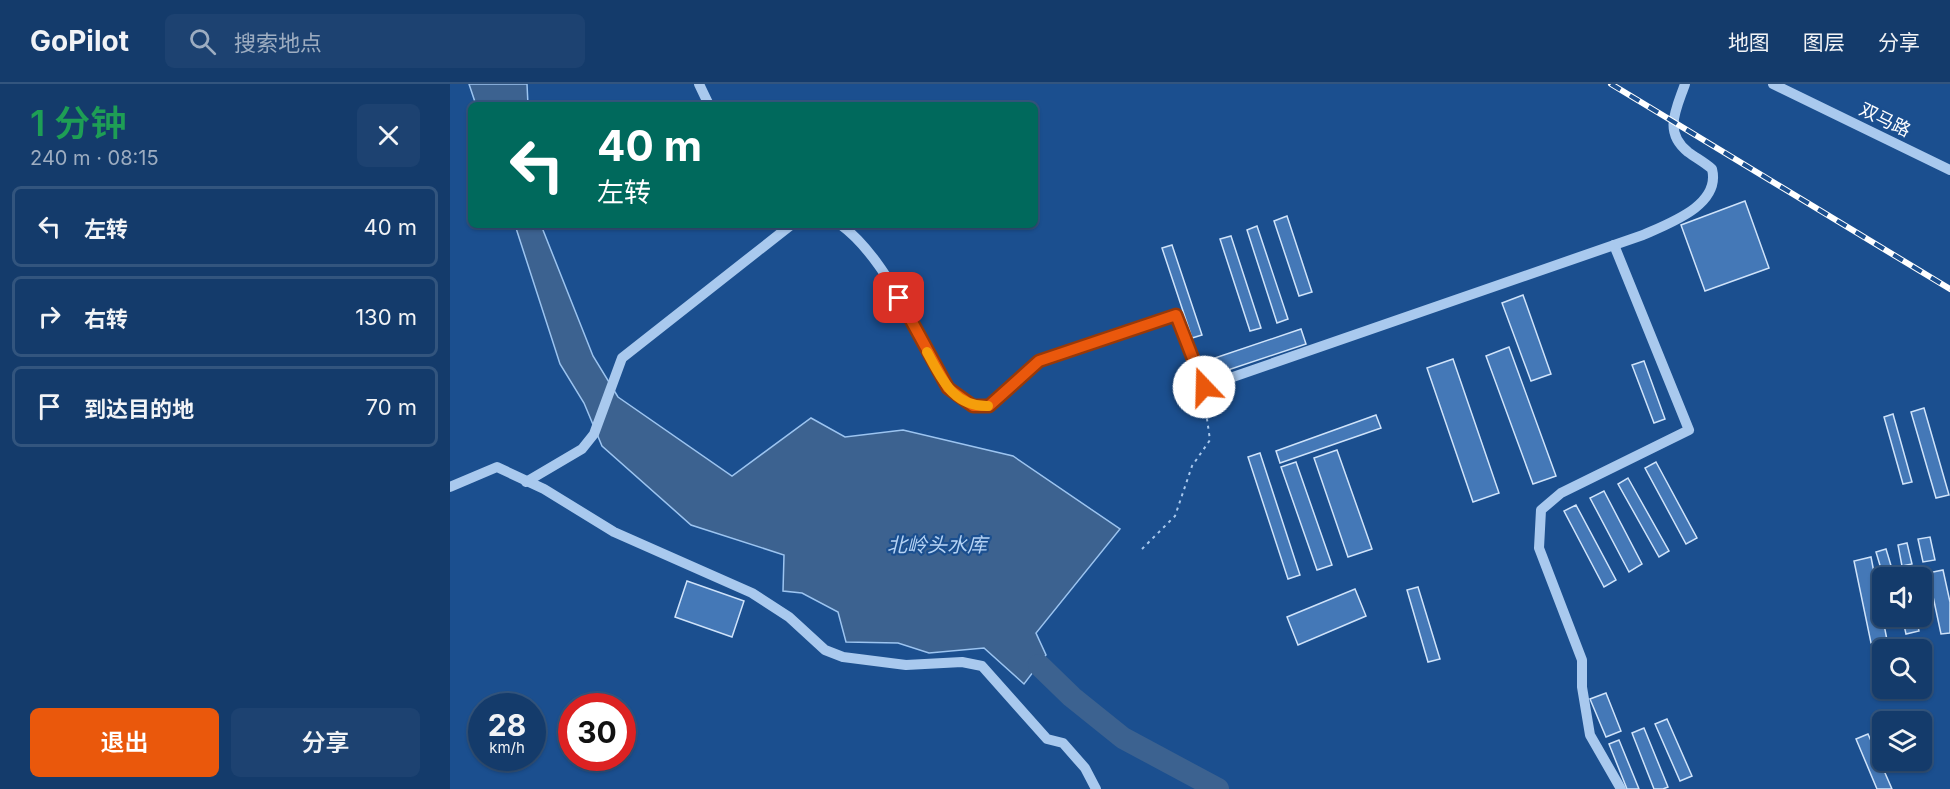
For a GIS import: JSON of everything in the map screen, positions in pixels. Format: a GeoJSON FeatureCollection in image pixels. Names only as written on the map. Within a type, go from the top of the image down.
{"type":"FeatureCollection","features":[{"type":"Feature","properties":{"kind":"street"},"geometry":{"type":"LineString","coordinates":[[699,84],[708,102]]}},
{"type":"Feature","properties":{"kind":"street"},"geometry":{"type":"LineString","coordinates":[[845,228],[877,265],[914,321],[925,349],[948,388],[973,406],[989,406],[1039,361],[1176,315],[1204,387],[1614,245],[1679,219],[1706,198],[1712,189],[1714,179],[1712,169],[1688,152],[1672,133],[1672,123],[1685,84]]}},
{"type":"Feature","properties":{"kind":"street","name":"双马路"},"geometry":{"type":"LineString","coordinates":[[1773,84],[1950,170]]}},
{"type":"Feature","properties":{"kind":"street"},"geometry":{"type":"LineString","coordinates":[[526,482],[582,448],[594,434],[622,358],[784,228]]}},
{"type":"Feature","properties":{"kind":"street"},"geometry":{"type":"LineString","coordinates":[[1614,245],[1689,430],[1561,493],[1541,510],[1539,548],[1582,660],[1582,687],[1590,735],[1621,789]]}},
{"type":"Feature","properties":{"kind":"street"},"geometry":{"type":"LineString","coordinates":[[450,487],[497,467],[544,489],[614,532],[752,593],[789,617],[825,650],[843,657],[906,665],[962,662],[982,666],[1047,739],[1064,743],[1086,768],[1096,789]]}},
{"type":"Feature","properties":{"kind":"path"},"geometry":{"type":"LineString","coordinates":[[1142,549],[1175,516],[1192,466],[1210,440],[1204,387]]}},
{"type":"Feature","properties":{"kind":"water"},"geometry":{"type":"Polygon","coordinates":[[[469,84],[527,84],[528,102],[475,102],[469,84]]]}},
{"type":"Feature","properties":{"kind":"water","name":"北岭头水库"},"geometry":{"type":"Polygon","coordinates":[[[516,228],[542,228],[593,356],[618,397],[732,476],[811,418],[845,437],[903,430],[1013,456],[1120,529],[1036,633],[1046,655],[1024,684],[984,648],[929,653],[898,643],[846,642],[838,612],[802,593],[783,591],[784,555],[691,525],[602,446],[584,403],[560,364],[516,228]]]}},
{"type":"Feature","properties":{"kind":"building"},"geometry":{"type":"Polygon","coordinates":[[[1745,201],[1769,268],[1705,291],[1681,225],[1745,201]]]}},
{"type":"Feature","properties":{"kind":"building"},"geometry":{"type":"Polygon","coordinates":[[[1287,216],[1312,292],[1299,296],[1274,221],[1287,216]]]}},
{"type":"Feature","properties":{"kind":"building"},"geometry":{"type":"Polygon","coordinates":[[[1257,226],[1288,319],[1277,323],[1247,230],[1257,226]]]}},
{"type":"Feature","properties":{"kind":"building"},"geometry":{"type":"Polygon","coordinates":[[[1231,236],[1261,328],[1250,331],[1220,239],[1231,236]]]}},
{"type":"Feature","properties":{"kind":"building"},"geometry":{"type":"Polygon","coordinates":[[[1172,245],[1202,335],[1192,338],[1162,248],[1172,245]]]}},
{"type":"Feature","properties":{"kind":"building"},"geometry":{"type":"Polygon","coordinates":[[[1523,295],[1551,374],[1531,381],[1502,303],[1523,295]]]}},
{"type":"Feature","properties":{"kind":"building"},"geometry":{"type":"Polygon","coordinates":[[[1301,329],[1306,344],[1207,377],[1203,362],[1301,329]]]}},
{"type":"Feature","properties":{"kind":"building"},"geometry":{"type":"Polygon","coordinates":[[[1509,347],[1556,476],[1533,484],[1486,356],[1509,347]]]}},
{"type":"Feature","properties":{"kind":"building"},"geometry":{"type":"Polygon","coordinates":[[[1453,359],[1499,493],[1473,502],[1427,368],[1453,359]]]}},
{"type":"Feature","properties":{"kind":"building"},"geometry":{"type":"Polygon","coordinates":[[[1644,361],[1665,419],[1654,423],[1632,365],[1644,361]]]}},
{"type":"Feature","properties":{"kind":"building"},"geometry":{"type":"Polygon","coordinates":[[[1924,408],[1949,495],[1936,498],[1911,412],[1924,408]]]}},
{"type":"Feature","properties":{"kind":"building"},"geometry":{"type":"Polygon","coordinates":[[[1893,414],[1912,482],[1903,484],[1884,417],[1893,414]]]}},
{"type":"Feature","properties":{"kind":"building"},"geometry":{"type":"Polygon","coordinates":[[[1376,415],[1381,428],[1280,463],[1276,451],[1376,415]]]}},
{"type":"Feature","properties":{"kind":"building"},"geometry":{"type":"Polygon","coordinates":[[[1337,450],[1372,549],[1348,557],[1314,458],[1337,450]]]}},
{"type":"Feature","properties":{"kind":"building"},"geometry":{"type":"Polygon","coordinates":[[[1260,453],[1300,575],[1288,579],[1248,457],[1260,453]]]}},
{"type":"Feature","properties":{"kind":"building"},"geometry":{"type":"Polygon","coordinates":[[[1296,462],[1332,565],[1317,570],[1281,467],[1296,462]]]}},
{"type":"Feature","properties":{"kind":"building"},"geometry":{"type":"Polygon","coordinates":[[[1656,462],[1697,538],[1686,544],[1645,468],[1656,462]]]}},
{"type":"Feature","properties":{"kind":"building"},"geometry":{"type":"Polygon","coordinates":[[[1628,478],[1669,551],[1659,557],[1618,484],[1628,478]]]}},
{"type":"Feature","properties":{"kind":"building"},"geometry":{"type":"Polygon","coordinates":[[[1604,491],[1642,564],[1629,572],[1590,498],[1604,491]]]}},
{"type":"Feature","properties":{"kind":"building"},"geometry":{"type":"Polygon","coordinates":[[[1576,505],[1616,580],[1604,587],[1564,511],[1576,505]]]}},
{"type":"Feature","properties":{"kind":"building"},"geometry":{"type":"Polygon","coordinates":[[[1930,537],[1935,560],[1923,562],[1918,539],[1930,537]]]}},
{"type":"Feature","properties":{"kind":"building"},"geometry":{"type":"Polygon","coordinates":[[[1907,543],[1912,564],[1902,566],[1898,545],[1907,543]]]}},
{"type":"Feature","properties":{"kind":"building"},"geometry":{"type":"Polygon","coordinates":[[[1886,549],[1891,567],[1880,567],[1876,552],[1886,549]]]}},
{"type":"Feature","properties":{"kind":"building"},"geometry":{"type":"Polygon","coordinates":[[[1871,557],[1872,627],[1884,627],[1887,639],[1872,639],[1871,643],[1854,561],[1871,557]]]}},
{"type":"Feature","properties":{"kind":"building"},"geometry":{"type":"Polygon","coordinates":[[[1943,570],[1950,602],[1950,633],[1941,634],[1932,592],[1932,572],[1943,570]]]}},
{"type":"Feature","properties":{"kind":"building"},"geometry":{"type":"Polygon","coordinates":[[[687,581],[744,601],[732,637],[675,617],[687,581]]]}},
{"type":"Feature","properties":{"kind":"building"},"geometry":{"type":"Polygon","coordinates":[[[1418,587],[1440,659],[1428,662],[1407,590],[1418,587]]]}},
{"type":"Feature","properties":{"kind":"building"},"geometry":{"type":"Polygon","coordinates":[[[1355,589],[1366,616],[1298,645],[1287,617],[1355,589]]]}},
{"type":"Feature","properties":{"kind":"building"},"geometry":{"type":"Polygon","coordinates":[[[1904,627],[1918,627],[1919,631],[1906,634],[1904,627]]]}},
{"type":"Feature","properties":{"kind":"building"},"geometry":{"type":"Polygon","coordinates":[[[1606,693],[1621,731],[1606,737],[1590,699],[1606,693]]]}},
{"type":"Feature","properties":{"kind":"building"},"geometry":{"type":"Polygon","coordinates":[[[1667,719],[1692,776],[1680,781],[1655,724],[1667,719]]]}},
{"type":"Feature","properties":{"kind":"building"},"geometry":{"type":"Polygon","coordinates":[[[1644,728],[1668,787],[1663,789],[1654,789],[1632,733],[1644,728]]]}},
{"type":"Feature","properties":{"kind":"building"},"geometry":{"type":"Polygon","coordinates":[[[1868,734],[1872,743],[1872,771],[1884,771],[1892,789],[1877,789],[1856,739],[1868,734]]]}},
{"type":"Feature","properties":{"kind":"building"},"geometry":{"type":"Polygon","coordinates":[[[1619,740],[1639,789],[1627,789],[1609,744],[1619,740]]]}},
{"type":"Feature","properties":{"kind":"waterway"},"geometry":{"type":"LineString","coordinates":[[1039,665],[1072,697],[1123,738],[1218,789]]}},
{"type":"Feature","properties":{"kind":"railway"},"geometry":{"type":"LineString","coordinates":[[1611,84],[1950,289]]}},
{"type":"Feature","properties":{"kind":"slow traffic"},"geometry":{"type":"LineString","coordinates":[[927,352],[948,388],[957,397],[973,406],[988,406]]}},
{"type":"Feature","properties":{"kind":"route"},"geometry":{"type":"LineString","coordinates":[[899,298],[914,321],[925,349],[948,388],[957,397],[973,406],[989,406],[1002,397],[1039,361],[1176,315],[1204,387]]}}]}
